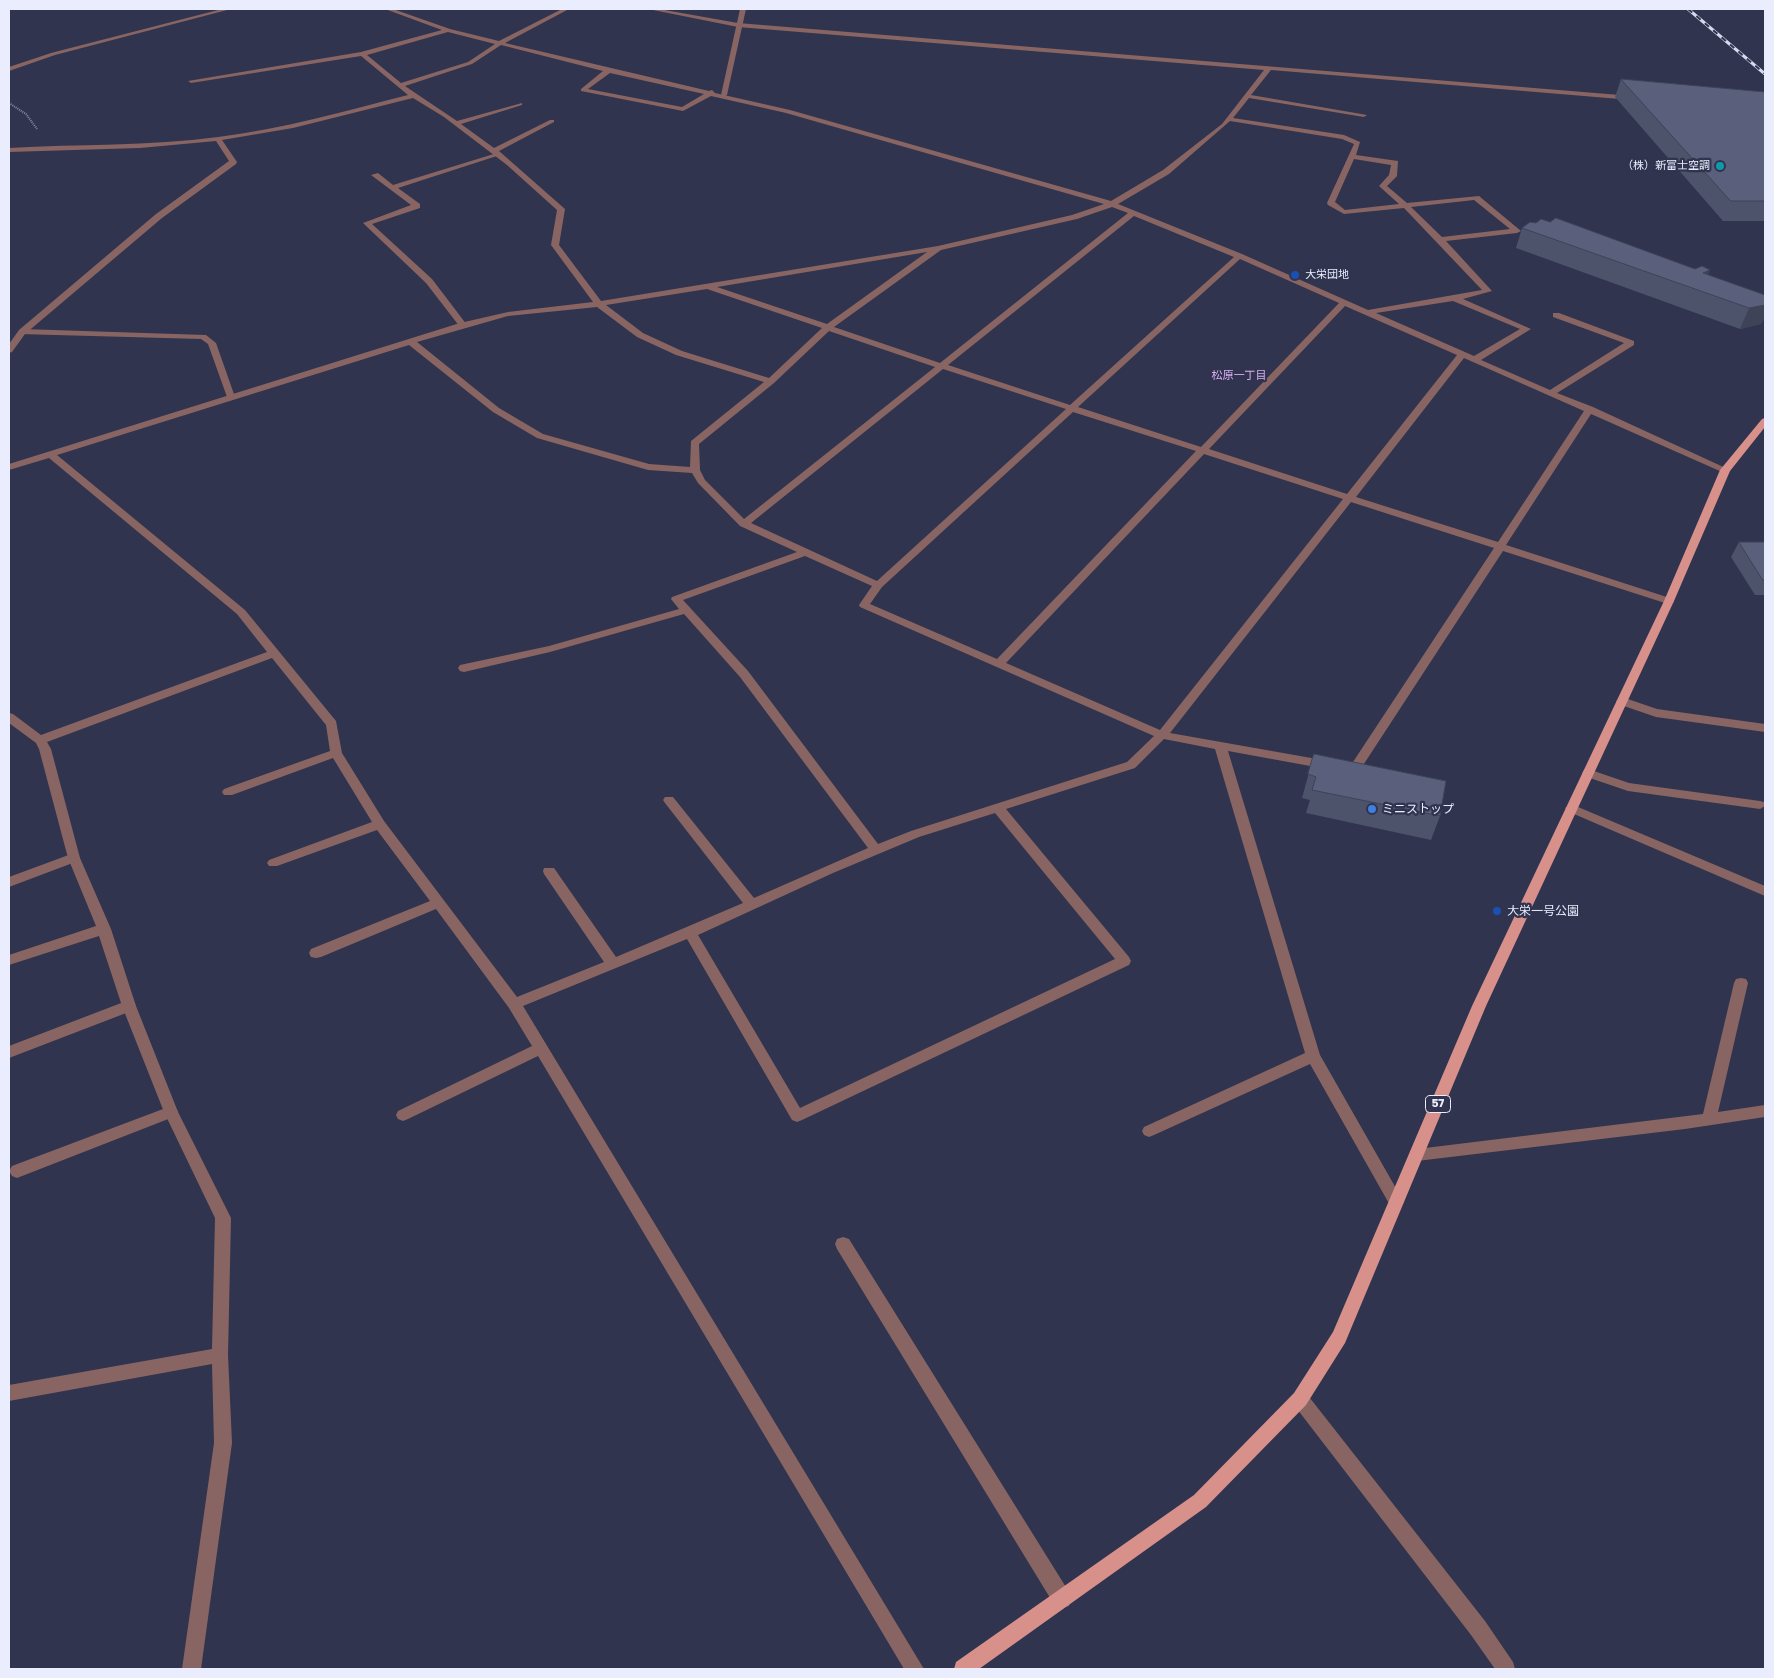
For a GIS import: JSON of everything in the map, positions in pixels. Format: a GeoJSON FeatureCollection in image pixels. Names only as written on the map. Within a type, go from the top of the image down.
{"type":"FeatureCollection","features":[{"type":"Feature","properties":{"kind":"main road","name":"57"},"geometry":{"type":"LineString","coordinates":[[963,1669],[1200,1501],[1300,1399],[1339,1337],[1479,1006],[1669,601],[1725,470],[1765,421]]}},
{"type":"Feature","properties":{"kind":"street"},"geometry":{"type":"LineString","coordinates":[[9,69],[53,54],[228,9]]}},
{"type":"Feature","properties":{"kind":"street"},"geometry":{"type":"LineString","coordinates":[[388,9],[448,30],[609,70],[712,92],[788,111],[958,158],[1112,204],[1239,256],[1552,392],[1725,470]]}},
{"type":"Feature","properties":{"kind":"street"},"geometry":{"type":"LineString","coordinates":[[402,85],[470,63],[500,43],[566,9]]}},
{"type":"Feature","properties":{"kind":"street"},"geometry":{"type":"LineString","coordinates":[[651,9],[738,25],[1643,99]]}},
{"type":"Feature","properties":{"kind":"street"},"geometry":{"type":"LineString","coordinates":[[724,95],[738,25],[744,9]]}},
{"type":"Feature","properties":{"kind":"street"},"geometry":{"type":"LineString","coordinates":[[190,81],[362,54],[448,30]]}},
{"type":"Feature","properties":{"kind":"street"},"geometry":{"type":"LineString","coordinates":[[362,54],[496,153],[561,209],[555,245],[599,304],[640,335],[679,353],[771,381]]}},
{"type":"Feature","properties":{"kind":"street"},"geometry":{"type":"LineString","coordinates":[[9,467],[410,341],[508,314],[599,304],[704,285],[938,248],[1074,217],[1112,204],[1166,172],[1229,119],[1270,67]]}},
{"type":"Feature","properties":{"kind":"street"},"geometry":{"type":"LineString","coordinates":[[609,70],[583,90],[683,109],[712,92]]}},
{"type":"Feature","properties":{"kind":"street"},"geometry":{"type":"LineString","coordinates":[[9,150],[105,148],[218,139],[270,131],[415,95]]}},
{"type":"Feature","properties":{"kind":"street"},"geometry":{"type":"LineString","coordinates":[[1246,96],[1364,116]]}},
{"type":"Feature","properties":{"kind":"street"},"geometry":{"type":"LineString","coordinates":[[456,123],[520,104]]}},
{"type":"Feature","properties":{"kind":"street"},"geometry":{"type":"LineString","coordinates":[[1229,119],[1344,137],[1358,142],[1331,203],[1344,212],[1476,198],[1517,231],[1441,239]]}},
{"type":"Feature","properties":{"kind":"street"},"geometry":{"type":"LineString","coordinates":[[394,188],[496,153],[552,121]]}},
{"type":"Feature","properties":{"kind":"street"},"geometry":{"type":"LineString","coordinates":[[9,350],[22,332],[159,216],[233,162],[218,139]]}},
{"type":"Feature","properties":{"kind":"street"},"geometry":{"type":"LineString","coordinates":[[1352,157],[1394,163],[1393,176],[1383,186],[1408,206],[1488,291],[1368,312]]}},
{"type":"Feature","properties":{"kind":"street"},"geometry":{"type":"LineString","coordinates":[[375,175],[417,206],[367,223],[430,281],[463,325]]}},
{"type":"Feature","properties":{"kind":"street"},"geometry":{"type":"LineString","coordinates":[[744,524],[1134,212]]}},
{"type":"Feature","properties":{"kind":"street"},"geometry":{"type":"LineString","coordinates":[[878,585],[744,524],[701,481],[695,470],[694,443],[771,381],[828,327],[938,248]]}},
{"type":"Feature","properties":{"kind":"street"},"geometry":{"type":"LineString","coordinates":[[1239,256],[878,585],[864,605],[1162,734],[1354,770],[1590,409]]}},
{"type":"Feature","properties":{"kind":"street"},"geometry":{"type":"LineString","coordinates":[[704,285],[941,366],[1669,601]]}},
{"type":"Feature","properties":{"kind":"street"},"geometry":{"type":"LineString","coordinates":[[1454,298],[1527,329],[1476,359]]}},
{"type":"Feature","properties":{"kind":"street"},"geometry":{"type":"LineString","coordinates":[[999,664],[1344,302]]}},
{"type":"Feature","properties":{"kind":"street"},"geometry":{"type":"LineString","coordinates":[[1552,392],[1631,343],[1556,315]]}},
{"type":"Feature","properties":{"kind":"street"},"geometry":{"type":"LineString","coordinates":[[22,332],[203,337],[212,343],[231,396]]}},
{"type":"Feature","properties":{"kind":"street"},"geometry":{"type":"LineString","coordinates":[[410,341],[496,410],[540,436],[648,468],[695,470]]}},
{"type":"Feature","properties":{"kind":"street"},"geometry":{"type":"LineString","coordinates":[[514,1004],[690,932],[915,834],[1131,765],[1162,734],[1463,354]]}},
{"type":"Feature","properties":{"kind":"street"},"geometry":{"type":"LineString","coordinates":[[50,454],[241,612],[332,724],[336,753],[380,824],[514,1004],[915,1669]]}},
{"type":"Feature","properties":{"kind":"street"},"geometry":{"type":"LineString","coordinates":[[806,552],[676,599],[744,674],[876,850]]}},
{"type":"Feature","properties":{"kind":"street"},"geometry":{"type":"LineString","coordinates":[[464,668],[550,648],[686,610]]}},
{"type":"Feature","properties":{"kind":"street"},"geometry":{"type":"LineString","coordinates":[[40,740],[274,653]]}},
{"type":"Feature","properties":{"kind":"street"},"geometry":{"type":"LineString","coordinates":[[1622,701],[1656,713],[1765,728]]}},
{"type":"Feature","properties":{"kind":"street"},"geometry":{"type":"LineString","coordinates":[[9,717],[40,740],[45,749],[74,858],[104,929],[129,1006],[171,1112],[223,1218],[220,1355],[223,1443],[192,1669]]}},
{"type":"Feature","properties":{"kind":"street"},"geometry":{"type":"LineString","coordinates":[[1220,745],[1313,1056],[1396,1202]]}},
{"type":"Feature","properties":{"kind":"street"},"geometry":{"type":"LineString","coordinates":[[228,792],[336,753]]}},
{"type":"Feature","properties":{"kind":"street"},"geometry":{"type":"LineString","coordinates":[[1588,773],[1628,787],[1760,805]]}},
{"type":"Feature","properties":{"kind":"street"},"geometry":{"type":"LineString","coordinates":[[669,800],[752,905]]}},
{"type":"Feature","properties":{"kind":"street"},"geometry":{"type":"LineString","coordinates":[[690,932],[797,1116],[1124,961],[998,808]]}},
{"type":"Feature","properties":{"kind":"street"},"geometry":{"type":"LineString","coordinates":[[1571,808],[1765,891]]}},
{"type":"Feature","properties":{"kind":"street"},"geometry":{"type":"LineString","coordinates":[[273,864],[380,824]]}},
{"type":"Feature","properties":{"kind":"street"},"geometry":{"type":"LineString","coordinates":[[9,882],[74,858]]}},
{"type":"Feature","properties":{"kind":"street"},"geometry":{"type":"LineString","coordinates":[[549,871],[613,964]]}},
{"type":"Feature","properties":{"kind":"street"},"geometry":{"type":"LineString","coordinates":[[316,953],[439,903]]}},
{"type":"Feature","properties":{"kind":"street"},"geometry":{"type":"LineString","coordinates":[[9,960],[104,929]]}},
{"type":"Feature","properties":{"kind":"street"},"geometry":{"type":"LineString","coordinates":[[1709,1119],[1742,983]]}},
{"type":"Feature","properties":{"kind":"street"},"geometry":{"type":"LineString","coordinates":[[9,1052],[129,1006]]}},
{"type":"Feature","properties":{"kind":"street"},"geometry":{"type":"LineString","coordinates":[[403,1116],[540,1048]]}},
{"type":"Feature","properties":{"kind":"street"},"geometry":{"type":"LineString","coordinates":[[1149,1131],[1313,1056]]}},
{"type":"Feature","properties":{"kind":"street"},"geometry":{"type":"LineString","coordinates":[[1417,1154],[1765,1111]]}},
{"type":"Feature","properties":{"kind":"street"},"geometry":{"type":"LineString","coordinates":[[17,1171],[171,1112]]}},
{"type":"Feature","properties":{"kind":"street"},"geometry":{"type":"LineString","coordinates":[[843,1244],[1062,1599]]}},
{"type":"Feature","properties":{"kind":"street"},"geometry":{"type":"LineString","coordinates":[[9,1393],[220,1355]]}},
{"type":"Feature","properties":{"kind":"street"},"geometry":{"type":"LineString","coordinates":[[1300,1399],[1478,1628],[1506,1669]]}},
{"type":"Feature","properties":{"kind":"path"},"geometry":{"type":"LineString","coordinates":[[9,103],[26,114],[51,148]]}},
{"type":"Feature","properties":{"kind":"building","name":"（株）新富士空調"},"geometry":{"type":"Polygon","coordinates":[[[1621,79],[1765,92],[1765,201],[1731,201],[1621,79]]]}},
{"type":"Feature","properties":{"kind":"building"},"geometry":{"type":"Polygon","coordinates":[[[1556,218],[1695,269],[1702,266],[1710,270],[1703,273],[1765,295],[1765,305],[1749,308],[1522,228],[1530,222],[1536,223],[1541,219],[1550,222],[1556,218]]]}},
{"type":"Feature","properties":{"kind":"building"},"geometry":{"type":"Polygon","coordinates":[[[1739,542],[1765,542],[1765,580],[1763,580],[1739,542]]]}},
{"type":"Feature","properties":{"kind":"building"},"geometry":{"type":"Polygon","coordinates":[[[1314,754],[1446,781],[1440,816],[1312,790],[1316,777],[1308,774],[1314,754]]]}},
{"type":"Feature","properties":{"kind":"railway"},"geometry":{"type":"LineString","coordinates":[[1688,9],[1765,74]]}},
{"type":"Feature","properties":{"kind":"place","name":"（株）新富士空調"},"geometry":{"type":"Point","coordinates":[1720,166]}},
{"type":"Feature","properties":{"kind":"place","name":"大栄団地"},"geometry":{"type":"Point","coordinates":[1295,275]}},
{"type":"Feature","properties":{"kind":"place","name":"ミニストップ"},"geometry":{"type":"Point","coordinates":[1372,809]}},
{"type":"Feature","properties":{"kind":"place","name":"大栄一号公園"},"geometry":{"type":"Point","coordinates":[1497,911]}},
{"type":"Feature","properties":{"kind":"district","name":"松原一丁目"},"geometry":{"type":"Point","coordinates":[1239,376]}}]}
